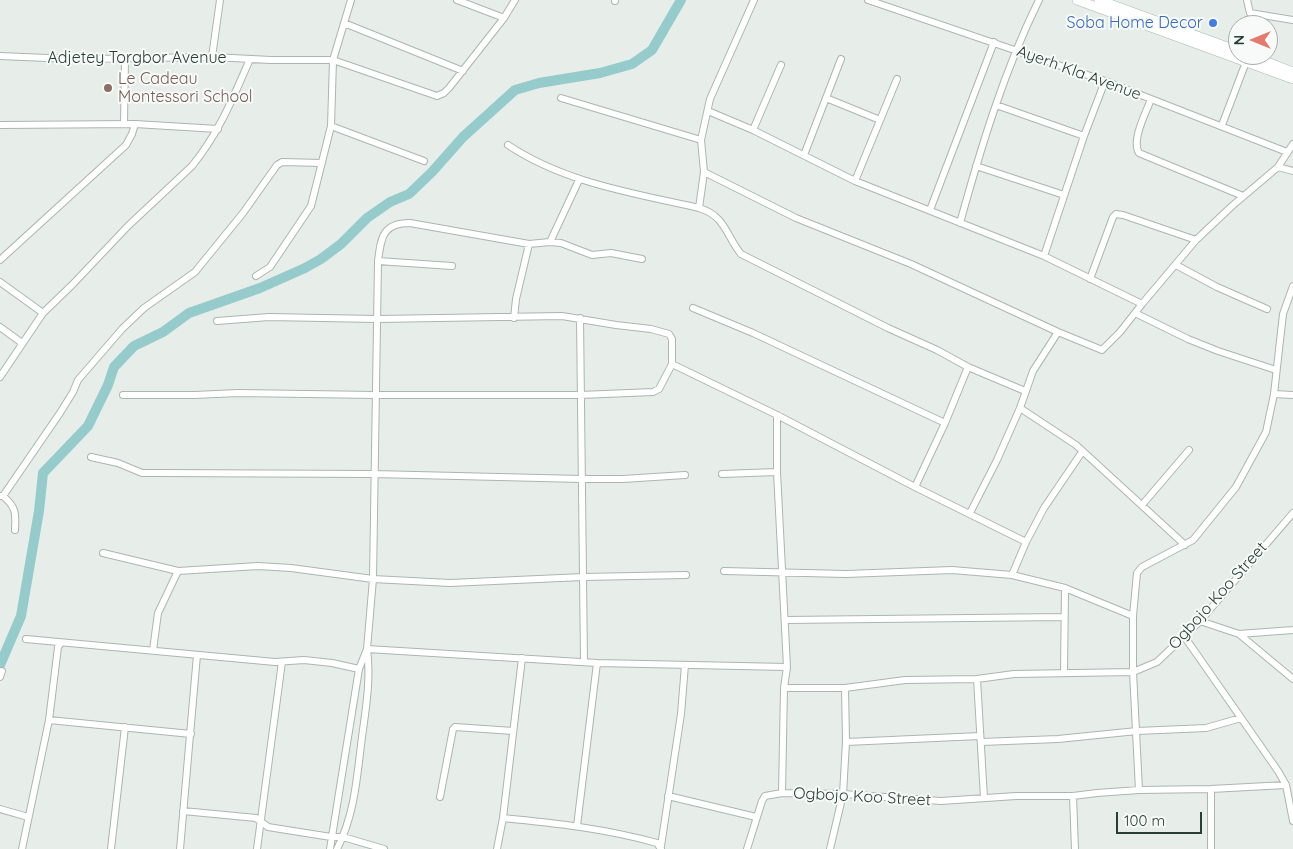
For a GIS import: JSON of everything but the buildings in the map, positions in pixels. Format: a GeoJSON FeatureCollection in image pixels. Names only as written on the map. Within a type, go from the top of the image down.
{"type":"FeatureCollection","features":[{"type":"Feature","properties":{"kind":"main road"},"geometry":{"type":"LineString","coordinates":[[1077,0],[1228,48]]}},
{"type":"Feature","properties":{"kind":"main road"},"geometry":{"type":"LineString","coordinates":[[1099,0],[1228,51]]}},
{"type":"Feature","properties":{"kind":"main road"},"geometry":{"type":"LineString","coordinates":[[1262,65],[1293,79]]}},
{"type":"Feature","properties":{"kind":"main road"},"geometry":{"type":"LineString","coordinates":[[1270,65],[1293,72]]}},
{"type":"Feature","properties":{"kind":"street"},"geometry":{"type":"LineString","coordinates":[[212,57],[220,0]]}},
{"type":"Feature","properties":{"kind":"street"},"geometry":{"type":"LineString","coordinates":[[256,276],[270,266],[306,216],[311,206],[331,126],[333,60],[351,0]]}},
{"type":"Feature","properties":{"kind":"street"},"geometry":{"type":"LineString","coordinates":[[457,0],[504,18]]}},
{"type":"Feature","properties":{"kind":"street"},"geometry":{"type":"LineString","coordinates":[[344,23],[463,71],[504,18],[515,0]]}},
{"type":"Feature","properties":{"kind":"street"},"geometry":{"type":"LineString","coordinates":[[699,208],[704,172],[701,140],[712,91],[754,0]]}},
{"type":"Feature","properties":{"kind":"street"},"geometry":{"type":"LineString","coordinates":[[960,223],[996,106],[1039,0]]}},
{"type":"Feature","properties":{"kind":"street"},"geometry":{"type":"LineString","coordinates":[[1247,0],[1250,13],[1293,20]]}},
{"type":"Feature","properties":{"kind":"street","name":"Ayerh Kla Avenue"},"geometry":{"type":"LineString","coordinates":[[873,1],[1105,81],[1222,125],[1287,152]]}},
{"type":"Feature","properties":{"kind":"street"},"geometry":{"type":"LineString","coordinates":[[930,210],[994,42]]}},
{"type":"Feature","properties":{"kind":"street","name":"Adjetey Torgbor Avenue"},"geometry":{"type":"LineString","coordinates":[[0,56],[71,59],[212,57],[333,60],[437,96],[444,93],[463,71]]}},
{"type":"Feature","properties":{"kind":"street"},"geometry":{"type":"LineString","coordinates":[[124,124],[125,58]]}},
{"type":"Feature","properties":{"kind":"street"},"geometry":{"type":"LineString","coordinates":[[0,377],[43,313],[128,226],[192,166],[218,129],[250,59]]}},
{"type":"Feature","properties":{"kind":"street"},"geometry":{"type":"LineString","coordinates":[[804,155],[841,59]]}},
{"type":"Feature","properties":{"kind":"street"},"geometry":{"type":"LineString","coordinates":[[753,130],[781,65]]}},
{"type":"Feature","properties":{"kind":"street"},"geometry":{"type":"LineString","coordinates":[[1222,125],[1244,65]]}},
{"type":"Feature","properties":{"kind":"street"},"geometry":{"type":"LineString","coordinates":[[855,181],[897,78]]}},
{"type":"Feature","properties":{"kind":"street"},"geometry":{"type":"LineString","coordinates":[[1044,256],[1084,136],[1105,81]]}},
{"type":"Feature","properties":{"kind":"street"},"geometry":{"type":"LineString","coordinates":[[562,98],[701,140]]}},
{"type":"Feature","properties":{"kind":"street"},"geometry":{"type":"LineString","coordinates":[[826,98],[880,120]]}},
{"type":"Feature","properties":{"kind":"street"},"geometry":{"type":"LineString","coordinates":[[1151,99],[1136,140],[1136,148],[1139,153],[1243,196]]}},
{"type":"Feature","properties":{"kind":"street"},"geometry":{"type":"LineString","coordinates":[[996,106],[1084,136]]}},
{"type":"Feature","properties":{"kind":"street"},"geometry":{"type":"LineString","coordinates":[[708,111],[753,130],[855,181],[1044,256],[1142,304]]}},
{"type":"Feature","properties":{"kind":"street"},"geometry":{"type":"LineString","coordinates":[[0,125],[134,124],[218,129]]}},
{"type":"Feature","properties":{"kind":"street"},"geometry":{"type":"LineString","coordinates":[[0,260],[126,145],[132,134],[134,124]]}},
{"type":"Feature","properties":{"kind":"street"},"geometry":{"type":"LineString","coordinates":[[331,126],[424,160]]}},
{"type":"Feature","properties":{"kind":"street"},"geometry":{"type":"LineString","coordinates":[[704,172],[796,218],[911,264],[1058,332],[1102,350],[1120,332],[1196,240],[1243,196],[1278,167],[1293,144]]}},
{"type":"Feature","properties":{"kind":"street"},"geometry":{"type":"LineString","coordinates":[[508,145],[530,159],[579,180],[699,208],[715,216],[728,232],[741,254],[968,367],[1025,391]]}},
{"type":"Feature","properties":{"kind":"street"},"geometry":{"type":"LineString","coordinates":[[15,530],[15,510],[13,505],[1,496],[60,412],[73,392],[78,380],[119,333],[144,308],[196,272],[277,165],[282,162],[322,163]]}},
{"type":"Feature","properties":{"kind":"street"},"geometry":{"type":"LineString","coordinates":[[976,166],[1064,195]]}},
{"type":"Feature","properties":{"kind":"street"},"geometry":{"type":"LineString","coordinates":[[1278,167],[1293,172]]}},
{"type":"Feature","properties":{"kind":"street"},"geometry":{"type":"LineString","coordinates":[[550,242],[579,180]]}},
{"type":"Feature","properties":{"kind":"street"},"geometry":{"type":"LineString","coordinates":[[1090,279],[1113,217],[1116,214],[1196,240]]}},
{"type":"Feature","properties":{"kind":"street"},"geometry":{"type":"LineString","coordinates":[[337,849],[343,837],[353,805],[367,698],[367,649],[373,579],[378,262],[381,239],[391,226],[399,223],[529,244],[550,242],[566,244],[592,255],[611,253],[642,259]]}},
{"type":"Feature","properties":{"kind":"street"},"geometry":{"type":"LineString","coordinates":[[514,318],[519,284],[529,244]]}},
{"type":"Feature","properties":{"kind":"street"},"geometry":{"type":"LineString","coordinates":[[378,262],[452,266]]}},
{"type":"Feature","properties":{"kind":"street"},"geometry":{"type":"LineString","coordinates":[[1176,265],[1217,287],[1267,309]]}},
{"type":"Feature","properties":{"kind":"street"},"geometry":{"type":"LineString","coordinates":[[0,282],[43,313]]}},
{"type":"Feature","properties":{"kind":"street"},"geometry":{"type":"LineString","coordinates":[[1139,790],[1132,672],[1133,616],[1139,570],[1193,540],[1236,487],[1266,432],[1274,394],[1283,314],[1293,286]]}},
{"type":"Feature","properties":{"kind":"street"},"geometry":{"type":"LineString","coordinates":[[693,308],[945,423]]}},
{"type":"Feature","properties":{"kind":"street"},"geometry":{"type":"LineString","coordinates":[[1135,313],[1203,345],[1276,370]]}},
{"type":"Feature","properties":{"kind":"street"},"geometry":{"type":"LineString","coordinates":[[123,395],[238,393],[580,395],[656,391],[672,364],[672,339],[669,334],[641,327],[616,325],[580,318],[551,316],[377,319],[269,317],[217,321]]}},
{"type":"Feature","properties":{"kind":"street"},"geometry":{"type":"LineString","coordinates":[[580,318],[584,662]]}},
{"type":"Feature","properties":{"kind":"street"},"geometry":{"type":"LineString","coordinates":[[0,327],[22,343]]}},
{"type":"Feature","properties":{"kind":"street"},"geometry":{"type":"LineString","coordinates":[[970,513],[997,460],[1020,408],[1033,371],[1058,332]]}},
{"type":"Feature","properties":{"kind":"street"},"geometry":{"type":"LineString","coordinates":[[672,364],[777,415],[1026,542]]}},
{"type":"Feature","properties":{"kind":"street"},"geometry":{"type":"LineString","coordinates":[[915,487],[945,423],[968,367]]}},
{"type":"Feature","properties":{"kind":"street"},"geometry":{"type":"LineString","coordinates":[[1274,394],[1293,395]]}},
{"type":"Feature","properties":{"kind":"street"},"geometry":{"type":"LineString","coordinates":[[1020,408],[1071,441],[1185,545]]}},
{"type":"Feature","properties":{"kind":"street"},"geometry":{"type":"LineString","coordinates":[[777,415],[777,472],[787,667],[784,688],[782,793]]}},
{"type":"Feature","properties":{"kind":"street"},"geometry":{"type":"LineString","coordinates":[[1142,505],[1189,450]]}},
{"type":"Feature","properties":{"kind":"street"},"geometry":{"type":"LineString","coordinates":[[1012,575],[1026,542],[1044,508],[1082,452]]}},
{"type":"Feature","properties":{"kind":"street"},"geometry":{"type":"LineString","coordinates":[[91,457],[118,463],[142,472],[374,474],[582,479],[623,479],[685,475]]}},
{"type":"Feature","properties":{"kind":"street"},"geometry":{"type":"LineString","coordinates":[[722,474],[777,472]]}},
{"type":"Feature","properties":{"kind":"street","name":"Ogbojo Koo Street"},"geometry":{"type":"LineString","coordinates":[[1132,672],[1157,662],[1200,621],[1293,513]]}},
{"type":"Feature","properties":{"kind":"street"},"geometry":{"type":"LineString","coordinates":[[103,553],[178,570],[258,566],[291,568],[373,579],[456,583],[583,577],[686,576]]}},
{"type":"Feature","properties":{"kind":"street"},"geometry":{"type":"LineString","coordinates":[[153,650],[158,614],[178,570]]}},
{"type":"Feature","properties":{"kind":"street"},"geometry":{"type":"LineString","coordinates":[[724,571],[846,574],[952,570],[1012,575],[1065,588],[1133,616]]}},
{"type":"Feature","properties":{"kind":"street"},"geometry":{"type":"LineString","coordinates":[[1064,673],[1065,588]]}},
{"type":"Feature","properties":{"kind":"street"},"geometry":{"type":"LineString","coordinates":[[784,620],[1064,617]]}},
{"type":"Feature","properties":{"kind":"street"},"geometry":{"type":"LineString","coordinates":[[1200,621],[1238,634],[1293,679]]}},
{"type":"Feature","properties":{"kind":"street"},"geometry":{"type":"LineString","coordinates":[[1238,634],[1293,630]]}},
{"type":"Feature","properties":{"kind":"street"},"geometry":{"type":"LineString","coordinates":[[1184,636],[1278,771],[1286,785],[1293,820]]}},
{"type":"Feature","properties":{"kind":"street"},"geometry":{"type":"LineString","coordinates":[[26,639],[282,662],[304,660],[332,663],[359,669]]}},
{"type":"Feature","properties":{"kind":"street"},"geometry":{"type":"LineString","coordinates":[[22,849],[49,720],[58,647],[61,643]]}},
{"type":"Feature","properties":{"kind":"street"},"geometry":{"type":"LineString","coordinates":[[367,649],[597,663],[787,667]]}},
{"type":"Feature","properties":{"kind":"street"},"geometry":{"type":"LineString","coordinates":[[330,849],[359,669],[367,649]]}},
{"type":"Feature","properties":{"kind":"street"},"geometry":{"type":"LineString","coordinates":[[180,849],[197,655]]}},
{"type":"Feature","properties":{"kind":"street"},"geometry":{"type":"LineString","coordinates":[[497,849],[503,818],[522,658]]}},
{"type":"Feature","properties":{"kind":"street"},"geometry":{"type":"LineString","coordinates":[[257,849],[282,662]]}},
{"type":"Feature","properties":{"kind":"street"},"geometry":{"type":"LineString","coordinates":[[577,826],[597,663]]}},
{"type":"Feature","properties":{"kind":"street"},"geometry":{"type":"LineString","coordinates":[[661,848],[681,714],[684,665]]}},
{"type":"Feature","properties":{"kind":"street"},"geometry":{"type":"LineString","coordinates":[[784,688],[845,688],[905,680],[977,679],[1014,674],[1132,672]]}},
{"type":"Feature","properties":{"kind":"street"},"geometry":{"type":"LineString","coordinates":[[977,679],[984,798]]}},
{"type":"Feature","properties":{"kind":"street"},"geometry":{"type":"LineString","coordinates":[[830,849],[843,794],[846,742],[845,688]]}},
{"type":"Feature","properties":{"kind":"street"},"geometry":{"type":"LineString","coordinates":[[846,742],[1058,739],[1206,728],[1241,718]]}},
{"type":"Feature","properties":{"kind":"street"},"geometry":{"type":"LineString","coordinates":[[49,720],[191,734]]}},
{"type":"Feature","properties":{"kind":"street"},"geometry":{"type":"LineString","coordinates":[[111,849],[125,727]]}},
{"type":"Feature","properties":{"kind":"street"},"geometry":{"type":"LineString","coordinates":[[440,797],[453,729],[455,727],[513,731]]}},
{"type":"Feature","properties":{"kind":"street","name":"Ogbojo Koo Street"},"geometry":{"type":"LineString","coordinates":[[747,849],[759,805],[765,796],[782,793],[843,794],[941,801],[1073,796],[1139,790],[1286,785]]}},
{"type":"Feature","properties":{"kind":"street"},"geometry":{"type":"LineString","coordinates":[[1210,789],[1211,849]]}},
{"type":"Feature","properties":{"kind":"street"},"geometry":{"type":"LineString","coordinates":[[668,796],[756,817]]}},
{"type":"Feature","properties":{"kind":"street"},"geometry":{"type":"LineString","coordinates":[[1073,796],[1075,849]]}},
{"type":"Feature","properties":{"kind":"street"},"geometry":{"type":"LineString","coordinates":[[0,809],[28,817]]}},
{"type":"Feature","properties":{"kind":"street"},"geometry":{"type":"LineString","coordinates":[[184,811],[256,818],[268,827],[331,837],[343,837],[384,849]]}},
{"type":"Feature","properties":{"kind":"street"},"geometry":{"type":"LineString","coordinates":[[503,818],[577,826],[641,838],[658,843],[661,848]]}},
{"type":"Feature","properties":{"kind":"waterway"},"geometry":{"type":"LineString","coordinates":[[0,665],[21,616],[39,511],[43,473],[88,426],[108,385],[114,367],[134,346],[163,332],[189,313],[260,288],[321,259],[341,244],[367,218],[390,202],[409,194],[432,172],[463,137],[515,90],[539,83],[600,73],[632,64],[652,50],[681,0]]}},
{"type":"Feature","properties":{"kind":"place","name":"Soba Home Decor"},"geometry":{"type":"Point","coordinates":[1213,23]}},
{"type":"Feature","properties":{"kind":"place","name":"Le Cadeau Montessori School"},"geometry":{"type":"Point","coordinates":[108,88]}}]}
